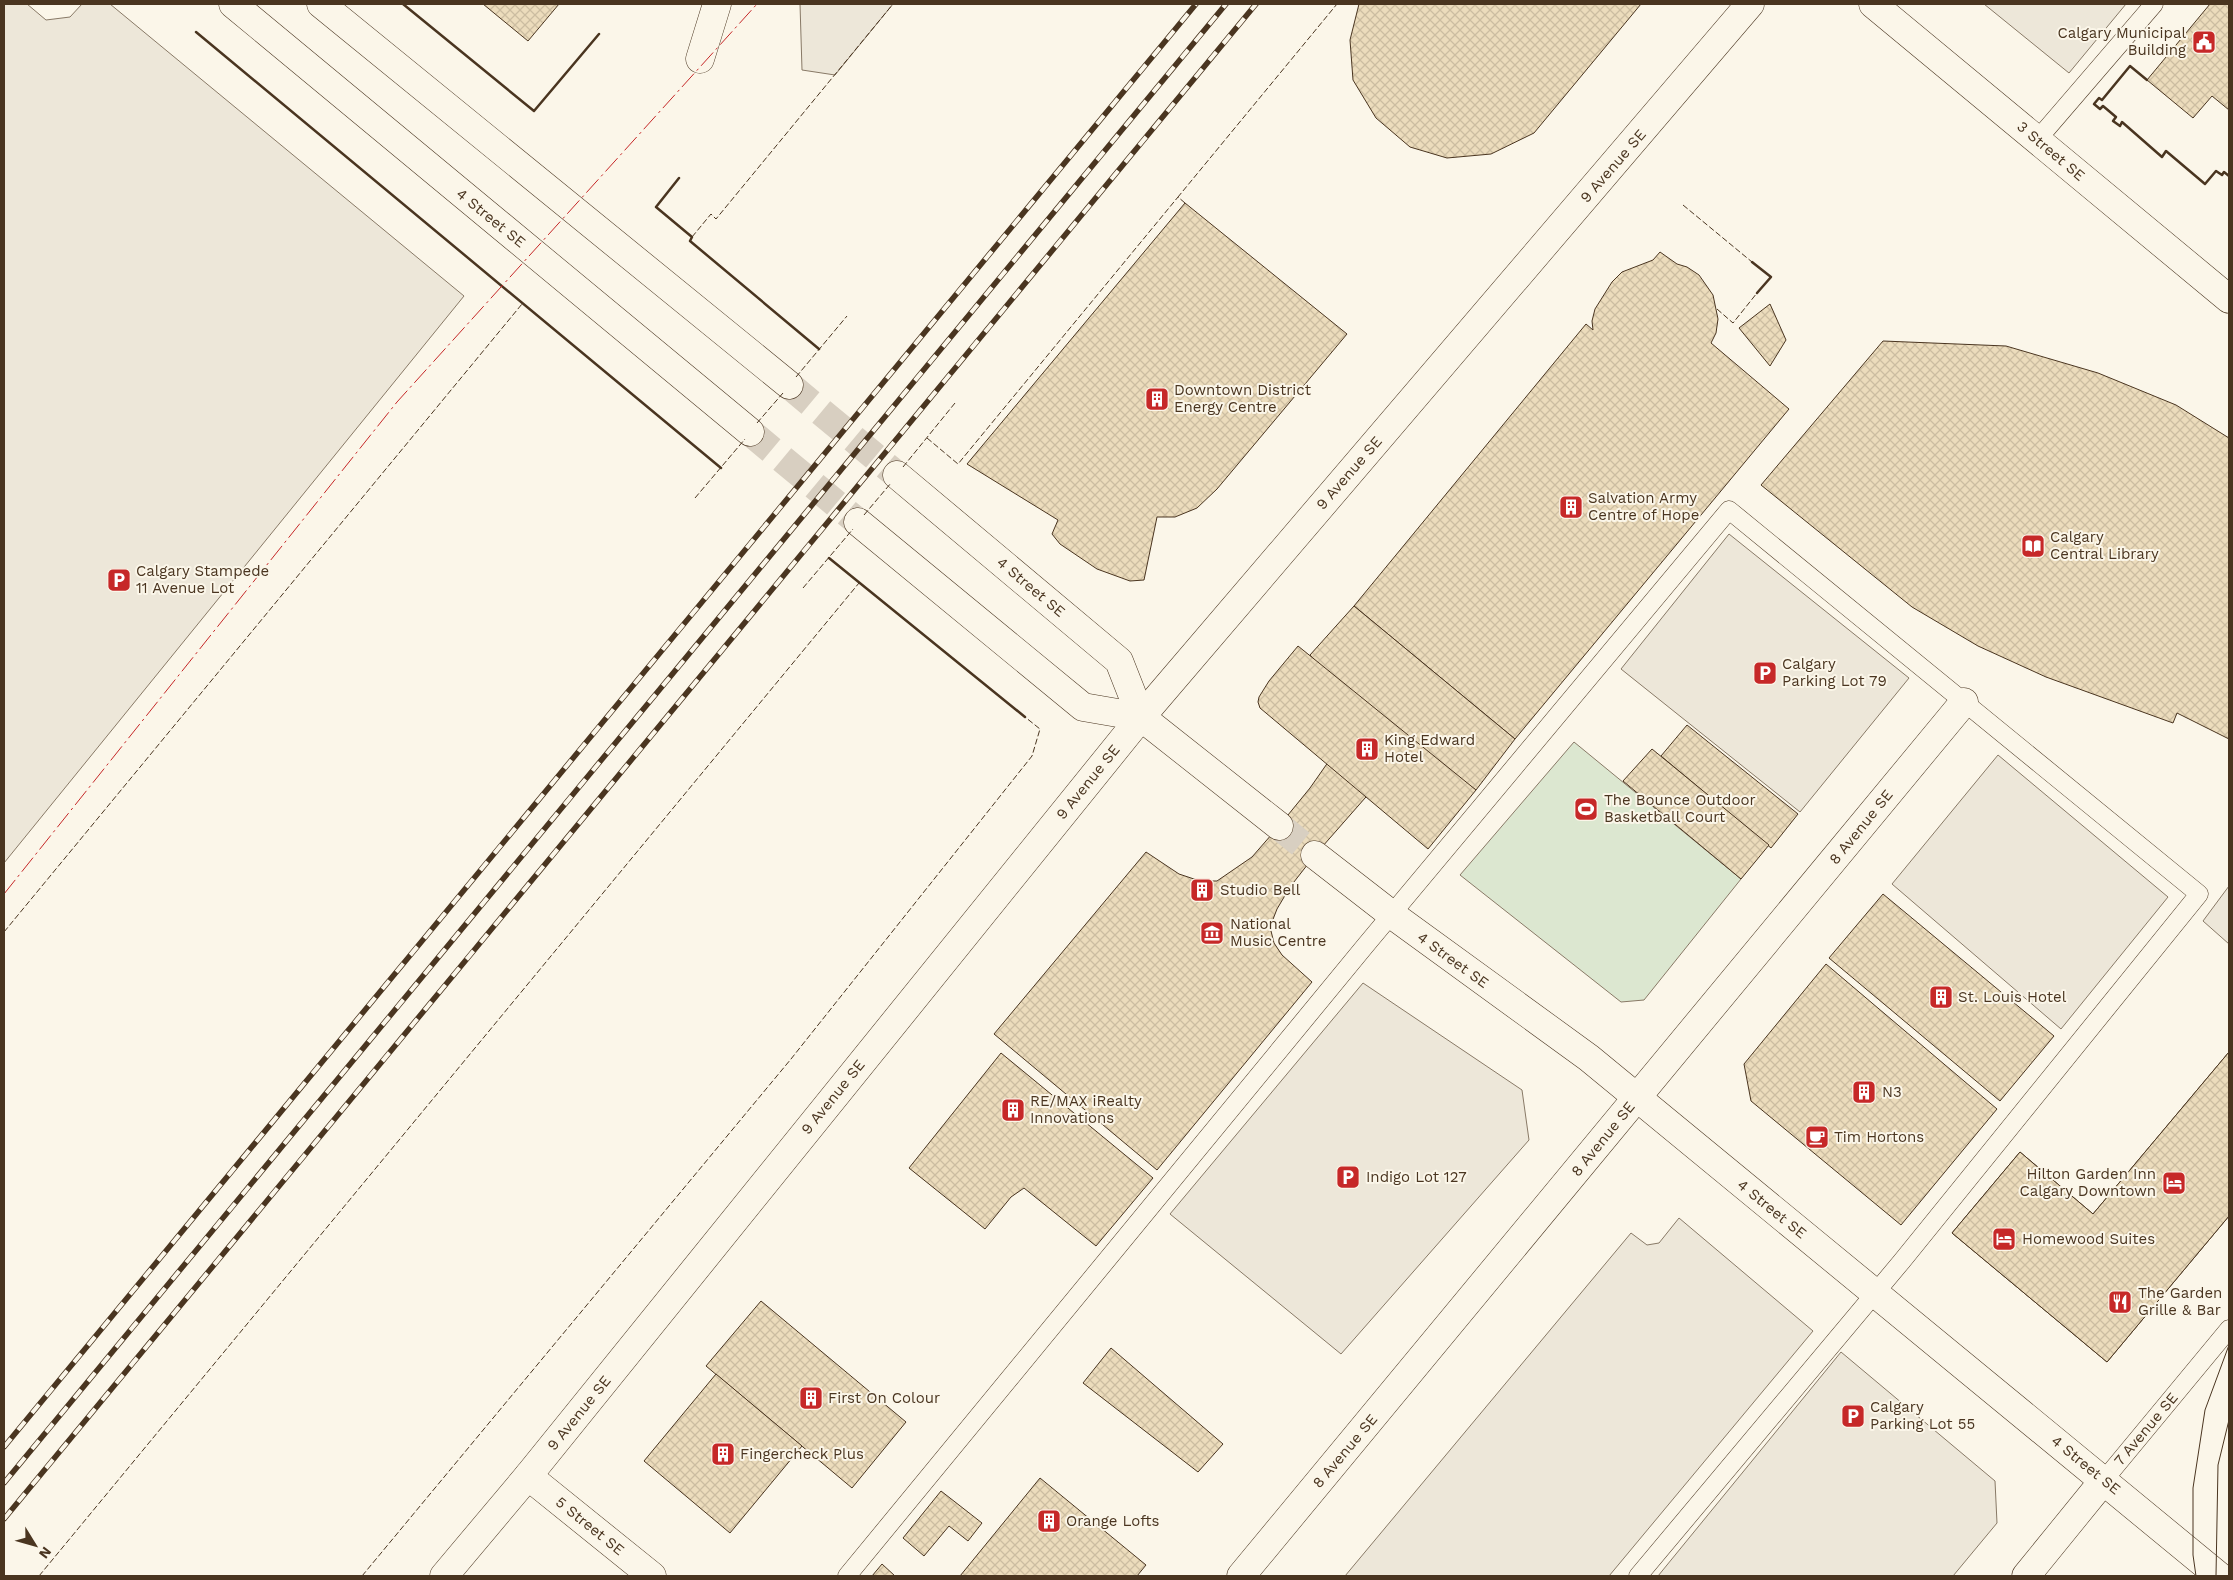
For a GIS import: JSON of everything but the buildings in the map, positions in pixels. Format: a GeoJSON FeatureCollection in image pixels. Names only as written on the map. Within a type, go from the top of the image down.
{"type":"FeatureCollection","features":[{"type":"Feature","properties":{"kind":"main road","name":"4 Street SE"},"geometry":{"type":"LineString","coordinates":[[233,4],[750,432]]}},
{"type":"Feature","properties":{"kind":"main road"},"geometry":{"type":"LineString","coordinates":[[321,4],[789,385]]}},
{"type":"Feature","properties":{"kind":"main road"},"geometry":{"type":"LineString","coordinates":[[700,59],[717,4]]}},
{"type":"Feature","properties":{"kind":"main road","name":"9 Avenue SE"},"geometry":{"type":"LineString","coordinates":[[444,1576],[528,1476],[1141,717],[1750,4]]}},
{"type":"Feature","properties":{"kind":"main road","name":"3 Street SE"},"geometry":{"type":"LineString","coordinates":[[1873,4],[2229,298]]}},
{"type":"Feature","properties":{"kind":"main road","name":"4 Street SE"},"geometry":{"type":"LineString","coordinates":[[897,475],[1119,661],[1141,717]]}},
{"type":"Feature","properties":{"kind":"main road"},"geometry":{"type":"LineString","coordinates":[[858,522],[1083,707],[1141,717],[1279,826]]}},
{"type":"Feature","properties":{"kind":"main road","name":"8 Avenue SE"},"geometry":{"type":"LineString","coordinates":[[1241,1576],[1964,702]]}},
{"type":"Feature","properties":{"kind":"main road","name":"4 Street SE"},"geometry":{"type":"LineString","coordinates":[[1315,855],[1391,914],[1589,1058],[2219,1576]]}},
{"type":"Feature","properties":{"kind":"main road","name":"5 Street SE"},"geometry":{"type":"LineString","coordinates":[[528,1476],[652,1576]]}},
{"type":"Feature","properties":{"kind":"main road","name":"7 Avenue SE"},"geometry":{"type":"LineString","coordinates":[[2026,1576],[2104,1480]]}},
{"type":"Feature","properties":{"kind":"lane"},"geometry":{"type":"LineString","coordinates":[[2037,140],[2154,4]]}},
{"type":"Feature","properties":{"kind":"lane"},"geometry":{"type":"LineString","coordinates":[[847,1576],[1391,914],[1729,510],[2199,894],[1876,1293],[1638,1576]]}},
{"type":"Feature","properties":{"kind":"lane","name":"7 Avenue SE"},"geometry":{"type":"LineString","coordinates":[[2104,1480],[2229,1329]]}},
{"type":"Feature","properties":{"kind":"green space","name":"The Bounce Outdoor Basketball Court"},"geometry":{"type":"Polygon","coordinates":[[[1574,742],[1741,879],[1644,1000],[1621,1002],[1460,875],[1574,742]]]}},
{"type":"Feature","properties":{"kind":"shaded area","name":"Calgary Stampede 11 Avenue Lot"},"geometry":{"type":"Polygon","coordinates":[[[4,4],[27,4],[46,20],[70,17],[82,4],[110,4],[464,296],[4,863],[4,4]]]}},
{"type":"Feature","properties":{"kind":"shaded area"},"geometry":{"type":"Polygon","coordinates":[[[800,4],[893,4],[835,75],[802,70],[800,4]]]}},
{"type":"Feature","properties":{"kind":"shaded area"},"geometry":{"type":"Polygon","coordinates":[[[1984,4],[2126,4],[2069,73],[1984,4]]]}},
{"type":"Feature","properties":{"kind":"shaded area","name":"Calgary Parking Lot 79"},"geometry":{"type":"Polygon","coordinates":[[[1729,534],[1909,678],[1800,812],[1621,669],[1729,534]]]}},
{"type":"Feature","properties":{"kind":"shaded area"},"geometry":{"type":"Polygon","coordinates":[[[1998,755],[2168,897],[2061,1029],[1892,884],[1998,755]]]}},
{"type":"Feature","properties":{"kind":"shaded area"},"geometry":{"type":"Polygon","coordinates":[[[2229,886],[2229,944],[2203,921],[2229,886]]]}},
{"type":"Feature","properties":{"kind":"shaded area","name":"Indigo Lot 127"},"geometry":{"type":"Polygon","coordinates":[[[1363,983],[1522,1090],[1529,1140],[1341,1354],[1170,1214],[1363,983]]]}},
{"type":"Feature","properties":{"kind":"shaded area"},"geometry":{"type":"Polygon","coordinates":[[[1679,1218],[1813,1331],[1609,1576],[1345,1576],[1631,1233],[1647,1245],[1659,1243],[1679,1218]]]}},
{"type":"Feature","properties":{"kind":"shaded area","name":"Calgary Parking Lot 55"},"geometry":{"type":"Polygon","coordinates":[[[1841,1352],[1995,1481],[1997,1523],[1953,1576],[1658,1576],[1841,1352]]]}},
{"type":"Feature","properties":{"kind":"tunnel"},"geometry":{"type":"LineString","coordinates":[[789,385],[897,475]]}},
{"type":"Feature","properties":{"kind":"tunnel"},"geometry":{"type":"LineString","coordinates":[[750,432],[858,522]]}},
{"type":"Feature","properties":{"kind":"tunnel"},"geometry":{"type":"LineString","coordinates":[[1279,826],[1315,855]]}},
{"type":"Feature","properties":{"kind":"tram line"},"geometry":{"type":"LineString","coordinates":[[2196,1576],[2193,1555],[2193,1488],[2205,1410],[2229,1345]]}},
{"type":"Feature","properties":{"kind":"tram line"},"geometry":{"type":"LineString","coordinates":[[2216,1576],[2218,1465],[2229,1420]]}},
{"type":"Feature","properties":{"kind":"railway"},"geometry":{"type":"LineString","coordinates":[[4,1447],[1196,4]]}},
{"type":"Feature","properties":{"kind":"railway"},"geometry":{"type":"LineString","coordinates":[[4,1483],[1226,4]]}},
{"type":"Feature","properties":{"kind":"railway"},"geometry":{"type":"LineString","coordinates":[[4,1519],[1256,4]]}},
{"type":"Feature","properties":{"kind":"fence"},"geometry":{"type":"LineString","coordinates":[[692,237],[711,214],[716,219],[893,4]]}},
{"type":"Feature","properties":{"kind":"fence"},"geometry":{"type":"LineString","coordinates":[[1185,203],[1178,197],[1337,4]]}},
{"type":"Feature","properties":{"kind":"fence"},"geometry":{"type":"LineString","coordinates":[[927,438],[958,464],[1178,197]]}},
{"type":"Feature","properties":{"kind":"fence"},"geometry":{"type":"LineString","coordinates":[[1683,205],[1752,262]]}},
{"type":"Feature","properties":{"kind":"fence"},"geometry":{"type":"LineString","coordinates":[[1717,309],[1733,323],[1757,293]]}},
{"type":"Feature","properties":{"kind":"fence"},"geometry":{"type":"LineString","coordinates":[[4,932],[522,304]]}},
{"type":"Feature","properties":{"kind":"fence"},"geometry":{"type":"LineString","coordinates":[[796,377],[847,316]]}},
{"type":"Feature","properties":{"kind":"fence"},"geometry":{"type":"LineString","coordinates":[[757,423],[783,393]]}},
{"type":"Feature","properties":{"kind":"fence"},"geometry":{"type":"LineString","coordinates":[[903,467],[955,403]]}},
{"type":"Feature","properties":{"kind":"fence"},"geometry":{"type":"LineString","coordinates":[[695,498],[745,439]]}},
{"type":"Feature","properties":{"kind":"fence"},"geometry":{"type":"LineString","coordinates":[[864,515],[891,483]]}},
{"type":"Feature","properties":{"kind":"fence"},"geometry":{"type":"LineString","coordinates":[[803,588],[853,529]]}},
{"type":"Feature","properties":{"kind":"fence"},"geometry":{"type":"LineString","coordinates":[[39,1576],[859,583]]}},
{"type":"Feature","properties":{"kind":"fence"},"geometry":{"type":"LineString","coordinates":[[362,1576],[791,1059],[1032,756],[1040,729],[1025,717]]}},
{"type":"Feature","properties":{"kind":"wall"},"geometry":{"type":"LineString","coordinates":[[403,4],[534,111],[599,34]]}},
{"type":"Feature","properties":{"kind":"wall"},"geometry":{"type":"LineString","coordinates":[[196,32],[721,468]]}},
{"type":"Feature","properties":{"kind":"wall"},"geometry":{"type":"LineString","coordinates":[[2147,80],[2130,66],[2102,100],[2099,98],[2094,104],[2100,109],[2103,106],[2116,117],[2113,121],[2120,126],[2122,122],[2162,157],[2166,151],[2205,184],[2216,171],[2222,175],[2224,172],[2229,176]]}},
{"type":"Feature","properties":{"kind":"wall"},"geometry":{"type":"LineString","coordinates":[[679,178],[656,207],[692,237],[690,241],[819,349]]}},
{"type":"Feature","properties":{"kind":"wall"},"geometry":{"type":"LineString","coordinates":[[1752,262],[1771,277],[1757,293]]}},
{"type":"Feature","properties":{"kind":"wall"},"geometry":{"type":"LineString","coordinates":[[829,558],[1025,717]]}},
{"type":"Feature","properties":{"kind":"power"},"geometry":{"type":"LineString","coordinates":[[4,894],[397,402],[757,4]]}},
{"type":"Feature","properties":{"kind":"place","name":"Calgary Municipal Building"},"geometry":{"type":"Point","coordinates":[2204,42]}},
{"type":"Feature","properties":{"kind":"place","name":"Downtown District Energy Centre"},"geometry":{"type":"Point","coordinates":[1157,399]}},
{"type":"Feature","properties":{"kind":"place","name":"Salvation Army Centre of Hope"},"geometry":{"type":"Point","coordinates":[1571,507]}},
{"type":"Feature","properties":{"kind":"place","name":"Calgary Central Library"},"geometry":{"type":"Point","coordinates":[2033,546]}},
{"type":"Feature","properties":{"kind":"place","name":"Calgary Stampede 11 Avenue Lot"},"geometry":{"type":"Point","coordinates":[119,580]}},
{"type":"Feature","properties":{"kind":"place","name":"Calgary Parking Lot 79"},"geometry":{"type":"Point","coordinates":[1765,673]}},
{"type":"Feature","properties":{"kind":"place","name":"King Edward Hotel"},"geometry":{"type":"Point","coordinates":[1367,749]}},
{"type":"Feature","properties":{"kind":"place","name":"The Bounce Outdoor Basketball Court"},"geometry":{"type":"Point","coordinates":[1586,809]}},
{"type":"Feature","properties":{"kind":"place","name":"Studio Bell"},"geometry":{"type":"Point","coordinates":[1202,890]}},
{"type":"Feature","properties":{"kind":"place","name":"National Music Centre"},"geometry":{"type":"Point","coordinates":[1212,933]}},
{"type":"Feature","properties":{"kind":"place","name":"St. Louis Hotel"},"geometry":{"type":"Point","coordinates":[1941,997]}},
{"type":"Feature","properties":{"kind":"place","name":"N3"},"geometry":{"type":"Point","coordinates":[1864,1092]}},
{"type":"Feature","properties":{"kind":"place","name":"RE/MAX iRealty Innovations"},"geometry":{"type":"Point","coordinates":[1013,1110]}},
{"type":"Feature","properties":{"kind":"place","name":"Tim Hortons"},"geometry":{"type":"Point","coordinates":[1817,1137]}},
{"type":"Feature","properties":{"kind":"place","name":"Indigo Lot 127"},"geometry":{"type":"Point","coordinates":[1348,1177]}},
{"type":"Feature","properties":{"kind":"place","name":"Hilton Garden Inn Calgary Downtown"},"geometry":{"type":"Point","coordinates":[2174,1183]}},
{"type":"Feature","properties":{"kind":"place","name":"Homewood Suites"},"geometry":{"type":"Point","coordinates":[2004,1239]}},
{"type":"Feature","properties":{"kind":"place","name":"The Garden Grille & Bar"},"geometry":{"type":"Point","coordinates":[2120,1302]}},
{"type":"Feature","properties":{"kind":"place","name":"First On Colour"},"geometry":{"type":"Point","coordinates":[811,1398]}},
{"type":"Feature","properties":{"kind":"place","name":"Calgary Parking Lot 55"},"geometry":{"type":"Point","coordinates":[1853,1416]}},
{"type":"Feature","properties":{"kind":"place","name":"Fingercheck Plus"},"geometry":{"type":"Point","coordinates":[723,1454]}},
{"type":"Feature","properties":{"kind":"place","name":"Orange Lofts"},"geometry":{"type":"Point","coordinates":[1049,1521]}}]}
